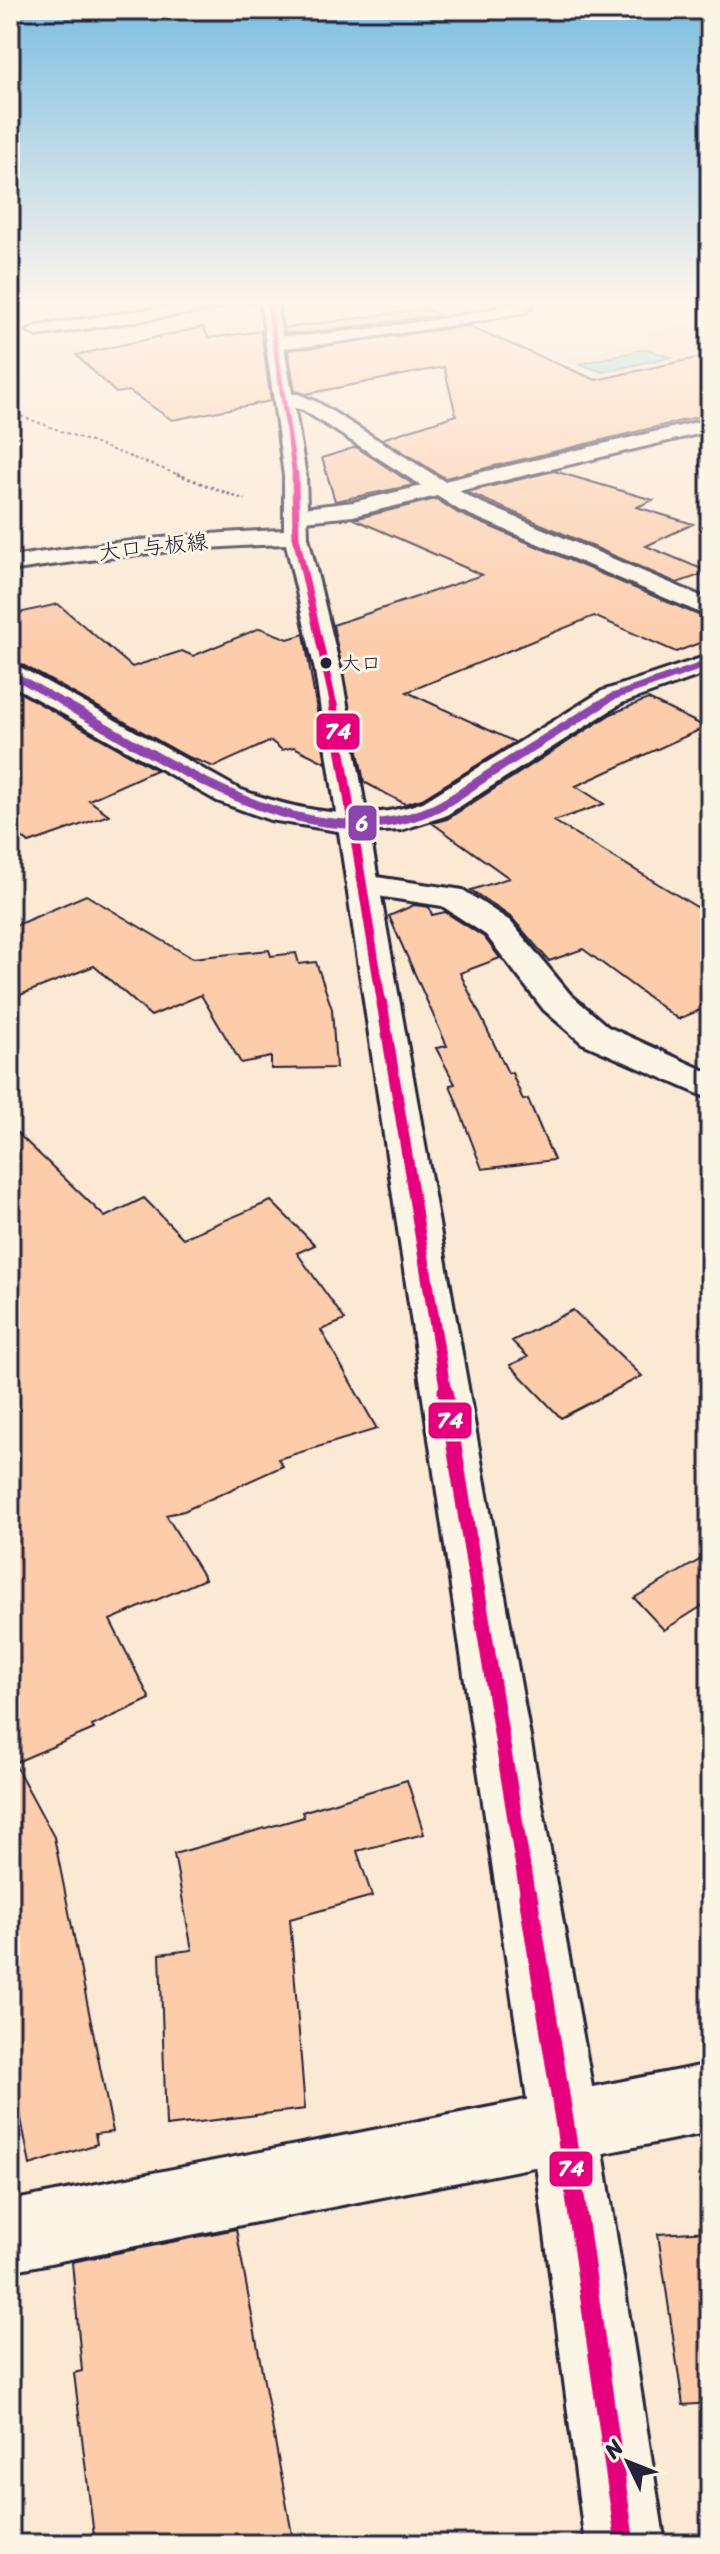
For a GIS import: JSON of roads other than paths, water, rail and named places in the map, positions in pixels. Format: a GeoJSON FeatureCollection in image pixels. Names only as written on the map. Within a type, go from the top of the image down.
{"type":"FeatureCollection","features":[{"type":"Feature","properties":{"kind":"street"},"geometry":{"type":"LineString","coordinates":[[287,418],[295,476],[296,526],[328,671],[350,824],[363,885],[565,2126],[625,2544]]}},
{"type":"Feature","properties":{"kind":"street"},"geometry":{"type":"LineString","coordinates":[[329,418],[467,505],[710,609]]}},
{"type":"Feature","properties":{"kind":"street","name":"大口与板線"},"geometry":{"type":"LineString","coordinates":[[10,564],[119,547],[296,526],[353,509],[710,425]]}},
{"type":"Feature","properties":{"kind":"street"},"geometry":{"type":"LineString","coordinates":[[10,673],[228,795],[270,811],[350,824],[401,821],[434,809],[531,751],[612,697],[710,663]]}},
{"type":"Feature","properties":{"kind":"street"},"geometry":{"type":"LineString","coordinates":[[363,885],[451,897],[498,928],[557,1002],[595,1035],[710,1087]]}},
{"type":"Feature","properties":{"kind":"street"},"geometry":{"type":"LineString","coordinates":[[10,2236],[710,2098]]}},
{"type":"Feature","properties":{"kind":"place","name":"大口"},"geometry":{"type":"Point","coordinates":[326,663]}}]}
